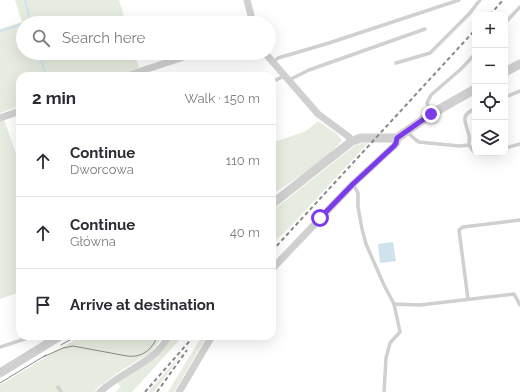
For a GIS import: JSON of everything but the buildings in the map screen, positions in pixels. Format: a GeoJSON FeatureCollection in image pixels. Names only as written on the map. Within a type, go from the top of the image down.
{"type":"FeatureCollection","features":[{"type":"Feature","properties":{"kind":"street"},"geometry":{"type":"LineString","coordinates":[[247,0],[251,16]]}},
{"type":"Feature","properties":{"kind":"street"},"geometry":{"type":"LineString","coordinates":[[138,72],[175,60]]}},
{"type":"Feature","properties":{"kind":"street"},"geometry":{"type":"LineString","coordinates":[[272,62],[318,114],[349,137],[352,141]]}},
{"type":"Feature","properties":{"kind":"street"},"geometry":{"type":"LineString","coordinates":[[508,70],[520,64]]}},
{"type":"Feature","properties":{"kind":"street"},"geometry":{"type":"LineString","coordinates":[[276,201],[352,141],[361,138],[397,138],[408,132],[431,114],[472,91]]}},
{"type":"Feature","properties":{"kind":"street"},"geometry":{"type":"LineString","coordinates":[[0,118],[16,112]]}},
{"type":"Feature","properties":{"kind":"street"},"geometry":{"type":"LineString","coordinates":[[276,265],[353,184],[394,146],[397,138]]}},
{"type":"Feature","properties":{"kind":"street"},"geometry":{"type":"LineString","coordinates":[[0,373],[54,340]]}},
{"type":"Feature","properties":{"kind":"street"},"geometry":{"type":"LineString","coordinates":[[100,392],[115,379],[151,357],[165,340]]}},
{"type":"Feature","properties":{"kind":"street"},"geometry":{"type":"LineString","coordinates":[[179,392],[210,340]]}},
{"type":"Feature","properties":{"kind":"lane"},"geometry":{"type":"LineString","coordinates":[[276,59],[459,0]]}},
{"type":"Feature","properties":{"kind":"lane"},"geometry":{"type":"LineString","coordinates":[[396,64],[430,53],[469,14],[480,0]]}},
{"type":"Feature","properties":{"kind":"lane"},"geometry":{"type":"LineString","coordinates":[[508,20],[520,7]]}},
{"type":"Feature","properties":{"kind":"lane"},"geometry":{"type":"LineString","coordinates":[[276,81],[425,29]]}},
{"type":"Feature","properties":{"kind":"lane"},"geometry":{"type":"LineString","coordinates":[[431,114],[428,103],[431,95],[461,69],[472,57]]}},
{"type":"Feature","properties":{"kind":"lane"},"geometry":{"type":"LineString","coordinates":[[508,96],[520,91]]}},
{"type":"Feature","properties":{"kind":"lane"},"geometry":{"type":"LineString","coordinates":[[472,110],[465,116],[465,123],[469,136],[469,145],[472,150]]}},
{"type":"Feature","properties":{"kind":"lane"},"geometry":{"type":"LineString","coordinates":[[408,132],[419,142],[459,146],[469,145]]}},
{"type":"Feature","properties":{"kind":"lane"},"geometry":{"type":"LineString","coordinates":[[508,147],[520,144]]}},
{"type":"Feature","properties":{"kind":"lane"},"geometry":{"type":"LineString","coordinates":[[353,184],[358,193],[362,229],[366,244],[394,304],[400,332],[390,344],[386,358],[384,392]]}},
{"type":"Feature","properties":{"kind":"lane"},"geometry":{"type":"LineString","coordinates":[[468,299],[459,230],[463,227],[520,220]]}},
{"type":"Feature","properties":{"kind":"lane"},"geometry":{"type":"LineString","coordinates":[[394,304],[420,305],[514,294],[520,304]]}},
{"type":"Feature","properties":{"kind":"lane"},"geometry":{"type":"LineString","coordinates":[[0,347],[22,340]]}},
{"type":"Feature","properties":{"kind":"lane"},"geometry":{"type":"LineString","coordinates":[[58,387],[61,392]]}},
{"type":"Feature","properties":{"kind":"shaded area"},"geometry":{"type":"Polygon","coordinates":[[[15,0],[119,0],[124,16],[20,16],[15,0]]]}},
{"type":"Feature","properties":{"kind":"shaded area"},"geometry":{"type":"Polygon","coordinates":[[[16,24],[16,60],[136,60],[139,68],[126,72],[16,72],[16,107],[0,113],[0,29],[16,24]]]}},
{"type":"Feature","properties":{"kind":"shaded area"},"geometry":{"type":"Polygon","coordinates":[[[4,120],[16,153],[16,293],[0,299],[0,121],[4,120]]]}},
{"type":"Feature","properties":{"kind":"shaded area"},"geometry":{"type":"Polygon","coordinates":[[[318,121],[337,134],[342,140],[328,155],[276,192],[276,142],[306,131],[318,121]]]}},
{"type":"Feature","properties":{"kind":"shaded area"},"geometry":{"type":"Polygon","coordinates":[[[361,143],[368,143],[276,240],[276,208],[357,144],[361,145],[361,143]]]}},
{"type":"Feature","properties":{"kind":"shaded area"},"geometry":{"type":"Polygon","coordinates":[[[74,340],[160,340],[150,353],[122,370],[97,388],[95,392],[0,392],[0,385],[74,340]]]}},
{"type":"Feature","properties":{"kind":"shaded area"},"geometry":{"type":"Polygon","coordinates":[[[166,340],[179,340],[132,392],[115,392],[121,387],[117,382],[166,340]]]}},
{"type":"Feature","properties":{"kind":"shaded area"},"geometry":{"type":"Polygon","coordinates":[[[200,340],[205,340],[174,392],[168,392],[200,340]]]}},
{"type":"Feature","properties":{"kind":"shaded area"},"geometry":{"type":"Polygon","coordinates":[[[185,350],[154,392],[148,392],[185,350]]]}},
{"type":"Feature","properties":{"kind":"water"},"geometry":{"type":"Polygon","coordinates":[[[393,242],[396,261],[380,263],[378,244],[393,242]]]}},
{"type":"Feature","properties":{"kind":"waterway"},"geometry":{"type":"LineString","coordinates":[[25,0],[29,16]]}},
{"type":"Feature","properties":{"kind":"waterway"},"geometry":{"type":"LineString","coordinates":[[0,31],[16,26]]}},
{"type":"Feature","properties":{"kind":"waterway"},"geometry":{"type":"LineString","coordinates":[[41,60],[45,72]]}},
{"type":"Feature","properties":{"kind":"tram line"},"geometry":{"type":"LineString","coordinates":[[61,345],[70,340]]}},
{"type":"Feature","properties":{"kind":"tram line"},"geometry":{"type":"LineString","coordinates":[[43,357],[63,348],[73,346],[127,356],[137,356],[146,352],[155,340]]}},
{"type":"Feature","properties":{"kind":"tram line"},"geometry":{"type":"LineString","coordinates":[[0,383],[46,355]]}},
{"type":"Feature","properties":{"kind":"railway"},"geometry":{"type":"LineString","coordinates":[[493,12],[503,0]]}},
{"type":"Feature","properties":{"kind":"railway"},"geometry":{"type":"LineString","coordinates":[[276,247],[472,33]]}},
{"type":"Feature","properties":{"kind":"railway"},"geometry":{"type":"LineString","coordinates":[[145,392],[190,340]]}},
{"type":"Feature","properties":{"kind":"railway"},"geometry":{"type":"LineString","coordinates":[[157,392],[187,350]]}},
{"type":"Feature","properties":{"kind":"route"},"geometry":{"type":"LineString","coordinates":[[320,218],[353,184],[394,146],[397,138],[408,132],[431,114]]}}]}
